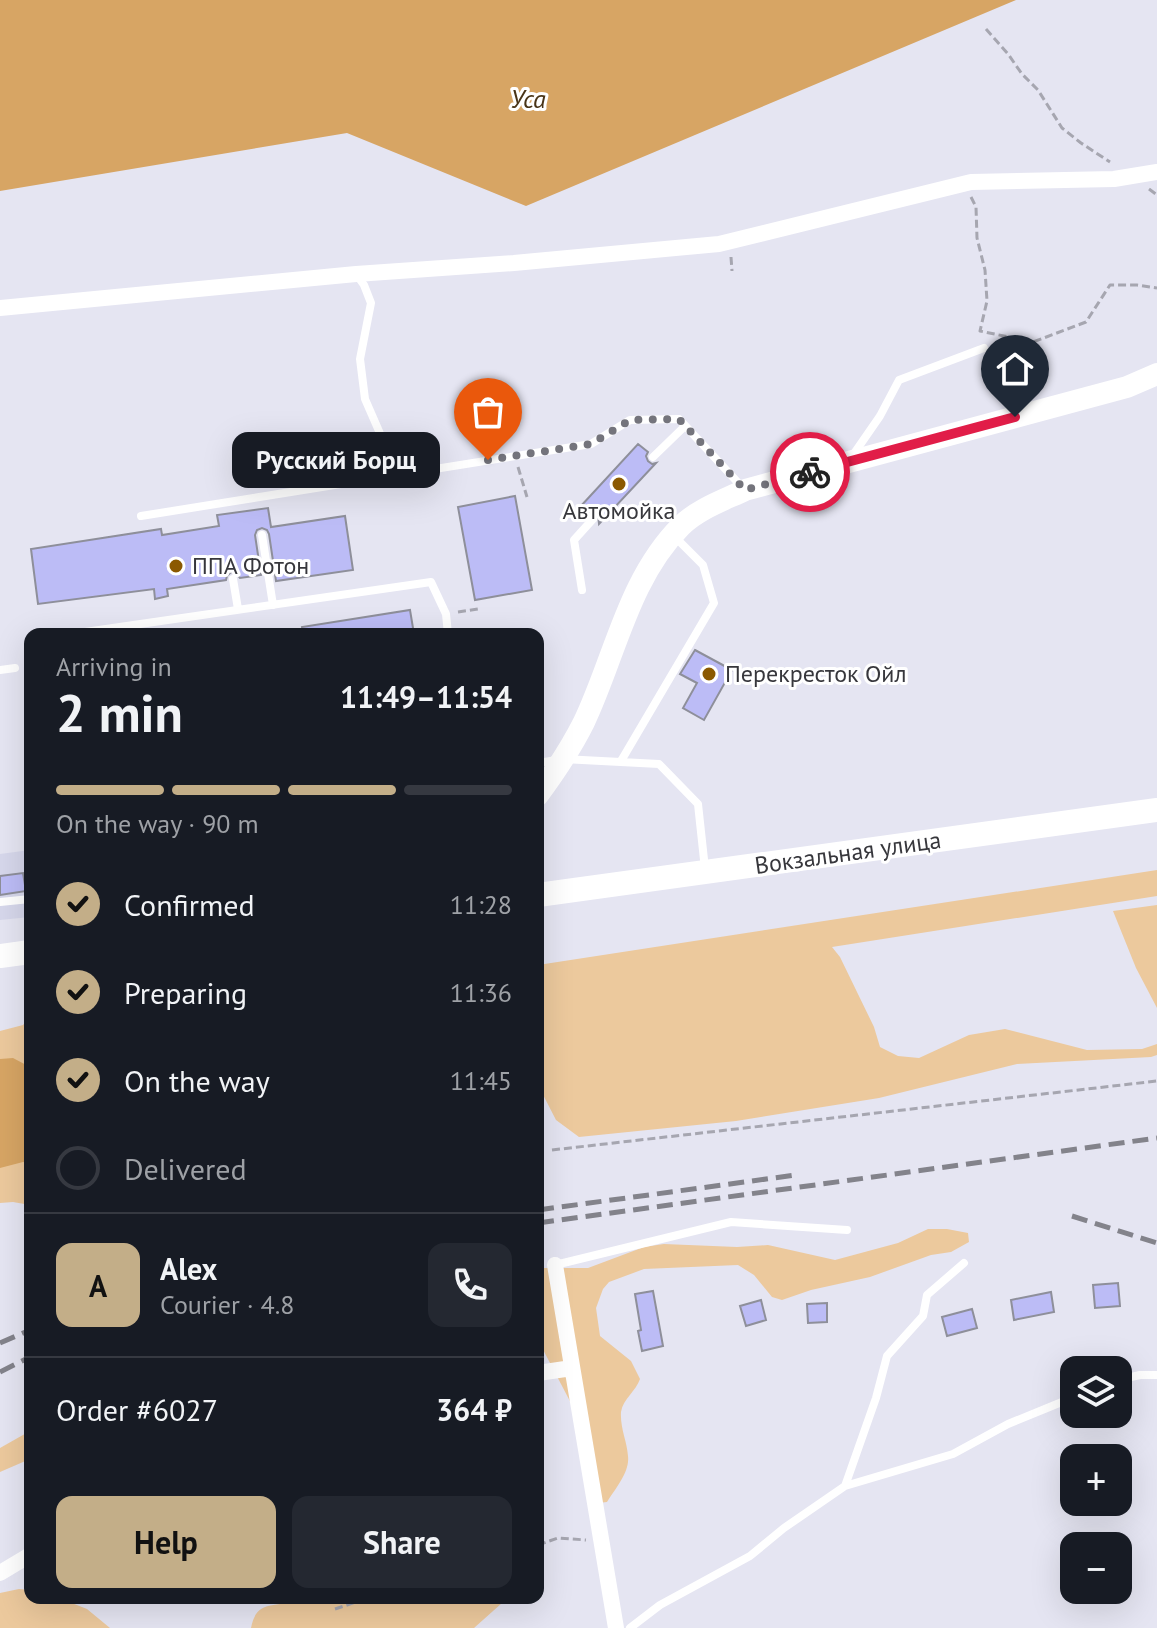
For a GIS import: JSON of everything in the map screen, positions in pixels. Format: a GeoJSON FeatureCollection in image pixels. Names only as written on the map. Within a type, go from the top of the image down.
{"type":"FeatureCollection","features":[{"type":"Feature","properties":{"kind":"main road","name":"Вокзальная улица"},"geometry":{"type":"LineString","coordinates":[[544,894],[1157,810]]}},
{"type":"Feature","properties":{"kind":"main road"},"geometry":{"type":"LineString","coordinates":[[0,956],[24,953]]}},
{"type":"Feature","properties":{"kind":"street"},"geometry":{"type":"LineString","coordinates":[[0,308],[719,244],[965,184],[1128,177],[1157,172]]}},
{"type":"Feature","properties":{"kind":"street"},"geometry":{"type":"LineString","coordinates":[[544,786],[584,722],[639,585],[683,525],[713,505],[745,490],[1127,387],[1157,374]]}},
{"type":"Feature","properties":{"kind":"street"},"geometry":{"type":"LineString","coordinates":[[555,1265],[616,1628]]}},
{"type":"Feature","properties":{"kind":"street"},"geometry":{"type":"LineString","coordinates":[[544,1372],[572,1368]]}},
{"type":"Feature","properties":{"kind":"street"},"geometry":{"type":"LineString","coordinates":[[0,1573],[24,1559]]}},
{"type":"Feature","properties":{"kind":"lane"},"geometry":{"type":"LineString","coordinates":[[356,274],[371,303],[360,359],[365,399],[382,438],[414,471]]}},
{"type":"Feature","properties":{"kind":"lane"},"geometry":{"type":"LineString","coordinates":[[848,462],[880,416],[899,380],[984,348]]}},
{"type":"Feature","properties":{"kind":"lane"},"geometry":{"type":"LineString","coordinates":[[141,516],[591,444],[630,420],[679,419],[745,490]]}},
{"type":"Feature","properties":{"kind":"lane"},"geometry":{"type":"LineString","coordinates":[[653,457],[685,426]]}},
{"type":"Feature","properties":{"kind":"lane"},"geometry":{"type":"LineString","coordinates":[[582,590],[574,540],[593,519]]}},
{"type":"Feature","properties":{"kind":"lane"},"geometry":{"type":"LineString","coordinates":[[262,535],[273,605]]}},
{"type":"Feature","properties":{"kind":"lane"},"geometry":{"type":"LineString","coordinates":[[621,761],[714,603],[703,565],[674,536]]}},
{"type":"Feature","properties":{"kind":"lane"},"geometry":{"type":"LineString","coordinates":[[233,579],[238,609]]}},
{"type":"Feature","properties":{"kind":"lane"},"geometry":{"type":"LineString","coordinates":[[112,628],[431,582],[446,614],[447,628]]}},
{"type":"Feature","properties":{"kind":"lane"},"geometry":{"type":"LineString","coordinates":[[0,670],[15,668]]}},
{"type":"Feature","properties":{"kind":"lane"},"geometry":{"type":"LineString","coordinates":[[544,762],[563,759],[659,764],[698,804],[705,872]]}},
{"type":"Feature","properties":{"kind":"lane"},"geometry":{"type":"LineString","coordinates":[[0,902],[24,900]]}},
{"type":"Feature","properties":{"kind":"lane"},"geometry":{"type":"LineString","coordinates":[[555,1265],[731,1222],[847,1230]]}},
{"type":"Feature","properties":{"kind":"lane"},"geometry":{"type":"LineString","coordinates":[[845,1486],[876,1398],[887,1356],[923,1316],[927,1295],[964,1263]]}},
{"type":"Feature","properties":{"kind":"lane"},"geometry":{"type":"LineString","coordinates":[[1132,1377],[1157,1375]]}},
{"type":"Feature","properties":{"kind":"lane"},"geometry":{"type":"LineString","coordinates":[[630,1628],[660,1605],[750,1556],[845,1486],[953,1454],[1008,1424],[1060,1403]]}},
{"type":"Feature","properties":{"kind":"path"},"geometry":{"type":"LineString","coordinates":[[986,29],[1038,90],[1062,128],[1128,177]]}},
{"type":"Feature","properties":{"kind":"path"},"geometry":{"type":"LineString","coordinates":[[965,184],[976,207],[977,238],[985,270],[987,301],[980,331],[1033,342],[1086,322],[1110,285],[1157,288]]}},
{"type":"Feature","properties":{"kind":"path"},"geometry":{"type":"LineString","coordinates":[[512,456],[520,469],[527,497]]}},
{"type":"Feature","properties":{"kind":"path"},"geometry":{"type":"LineString","coordinates":[[446,614],[478,609]]}},
{"type":"Feature","properties":{"kind":"path"},"geometry":{"type":"LineString","coordinates":[[544,1152],[1157,1081]]}},
{"type":"Feature","properties":{"kind":"path"},"geometry":{"type":"LineString","coordinates":[[544,1543],[558,1538],[601,1541]]}},
{"type":"Feature","properties":{"kind":"path"},"geometry":{"type":"LineString","coordinates":[[335,1609],[350,1604]]}},
{"type":"Feature","properties":{"kind":"shaded area"},"geometry":{"type":"Polygon","coordinates":[[[24,851],[24,918],[0,920],[0,854],[24,851]]]}},
{"type":"Feature","properties":{"kind":"shaded area"},"geometry":{"type":"Polygon","coordinates":[[[1157,870],[1157,896],[832,947],[840,957],[874,1027],[880,1047],[898,1056],[919,1058],[969,1035],[1005,1029],[1087,1050],[1142,1049],[1157,1044],[1157,1055],[1017,1064],[879,1098],[736,1121],[579,1137],[556,1120],[544,1097],[544,964],[1157,870]]]}},
{"type":"Feature","properties":{"kind":"shaded area"},"geometry":{"type":"Polygon","coordinates":[[[1157,905],[1157,1008],[1136,968],[1113,911],[1157,905]]]}},
{"type":"Feature","properties":{"kind":"shaded area"},"geometry":{"type":"Polygon","coordinates":[[[23,1025],[24,1204],[0,1203],[0,1031],[23,1025]]]}},
{"type":"Feature","properties":{"kind":"shaded area"},"geometry":{"type":"Polygon","coordinates":[[[928,1229],[968,1233],[969,1242],[951,1252],[931,1255],[870,1277],[782,1300],[772,1297],[754,1275],[738,1265],[644,1269],[609,1282],[596,1308],[600,1336],[631,1361],[640,1379],[621,1412],[627,1468],[607,1502],[598,1503],[573,1407],[544,1351],[544,1268],[588,1268],[644,1247],[664,1244],[768,1245],[835,1260],[898,1243],[928,1229]]]}},
{"type":"Feature","properties":{"kind":"shaded area"},"geometry":{"type":"Polygon","coordinates":[[[24,1434],[24,1462],[0,1472],[0,1448],[24,1434]]]}},
{"type":"Feature","properties":{"kind":"shaded area"},"geometry":{"type":"Polygon","coordinates":[[[24,1589],[24,1604],[74,1604],[87,1609],[110,1628],[0,1628],[0,1593],[24,1589]]]}},
{"type":"Feature","properties":{"kind":"shaded area"},"geometry":{"type":"Polygon","coordinates":[[[501,1604],[474,1628],[251,1628],[258,1612],[269,1606],[501,1604]]]}},
{"type":"Feature","properties":{"kind":"water","name":"Уса"},"geometry":{"type":"Polygon","coordinates":[[[0,0],[1016,0],[526,206],[347,133],[0,191],[0,0]]]}},
{"type":"Feature","properties":{"kind":"water"},"geometry":{"type":"Polygon","coordinates":[[[13,1058],[24,1064],[24,1162],[0,1168],[0,1059],[13,1058]]]}},
{"type":"Feature","properties":{"kind":"building","name":"Автомойка"},"geometry":{"type":"Polygon","coordinates":[[[638,444],[648,452],[648,461],[656,463],[599,524],[598,514],[588,514],[580,507],[638,444]]]}},
{"type":"Feature","properties":{"kind":"building"},"geometry":{"type":"Polygon","coordinates":[[[515,496],[532,590],[475,600],[458,507],[515,496]]]}},
{"type":"Feature","properties":{"kind":"building"},"geometry":{"type":"Polygon","coordinates":[[[268,508],[271,527],[345,516],[353,570],[276,581],[269,534],[262,528],[255,535],[261,575],[240,578],[231,572],[226,580],[167,589],[168,596],[155,599],[154,589],[38,604],[31,549],[161,529],[162,535],[219,526],[217,515],[268,508]]]}},
{"type":"Feature","properties":{"kind":"building"},"geometry":{"type":"Polygon","coordinates":[[[410,610],[413,628],[302,628],[410,610]]]}},
{"type":"Feature","properties":{"kind":"building"},"geometry":{"type":"Polygon","coordinates":[[[695,650],[732,670],[704,720],[683,708],[697,683],[680,674],[695,650]]]}},
{"type":"Feature","properties":{"kind":"building"},"geometry":{"type":"Polygon","coordinates":[[[23,873],[24,891],[0,895],[0,876],[23,873]]]}},
{"type":"Feature","properties":{"kind":"building"},"geometry":{"type":"Polygon","coordinates":[[[1118,1283],[1120,1306],[1095,1308],[1093,1285],[1118,1283]]]}},
{"type":"Feature","properties":{"kind":"building"},"geometry":{"type":"Polygon","coordinates":[[[653,1291],[663,1346],[642,1351],[635,1294],[653,1291]]]}},
{"type":"Feature","properties":{"kind":"building"},"geometry":{"type":"Polygon","coordinates":[[[1051,1292],[1054,1312],[1014,1320],[1011,1300],[1051,1292]]]}},
{"type":"Feature","properties":{"kind":"building"},"geometry":{"type":"Polygon","coordinates":[[[761,1300],[766,1320],[746,1326],[740,1306],[761,1300]]]}},
{"type":"Feature","properties":{"kind":"building"},"geometry":{"type":"Polygon","coordinates":[[[827,1303],[827,1322],[808,1323],[807,1304],[827,1303]]]}},
{"type":"Feature","properties":{"kind":"building"},"geometry":{"type":"Polygon","coordinates":[[[972,1309],[977,1328],[947,1336],[942,1317],[972,1309]]]}},
{"type":"Feature","properties":{"kind":"railway"},"geometry":{"type":"LineString","coordinates":[[544,1222],[1157,1138]]}},
{"type":"Feature","properties":{"kind":"railway"},"geometry":{"type":"LineString","coordinates":[[544,1209],[796,1175]]}},
{"type":"Feature","properties":{"kind":"railway"},"geometry":{"type":"LineString","coordinates":[[1072,1216],[1157,1243]]}},
{"type":"Feature","properties":{"kind":"railway"},"geometry":{"type":"LineString","coordinates":[[0,1343],[24,1333]]}},
{"type":"Feature","properties":{"kind":"railway"},"geometry":{"type":"LineString","coordinates":[[0,1372],[24,1360]]}},
{"type":"Feature","properties":{"kind":"way so far"},"geometry":{"type":"LineString","coordinates":[[488,460],[591,444],[630,420],[679,419],[745,490],[810,472]]}},
{"type":"Feature","properties":{"kind":"place","name":"Русский Борщ"},"geometry":{"type":"Point","coordinates":[488,460]}},
{"type":"Feature","properties":{"kind":"place","name":"Автомойка"},"geometry":{"type":"Point","coordinates":[619,484]}},
{"type":"Feature","properties":{"kind":"place","name":"ППА Фотон"},"geometry":{"type":"Point","coordinates":[176,566]}},
{"type":"Feature","properties":{"kind":"place","name":"Перекресток Ойл"},"geometry":{"type":"Point","coordinates":[709,674]}},
{"type":"Feature","properties":{"kind":"route"},"geometry":{"type":"LineString","coordinates":[[810,472],[1015,417]]}}]}
